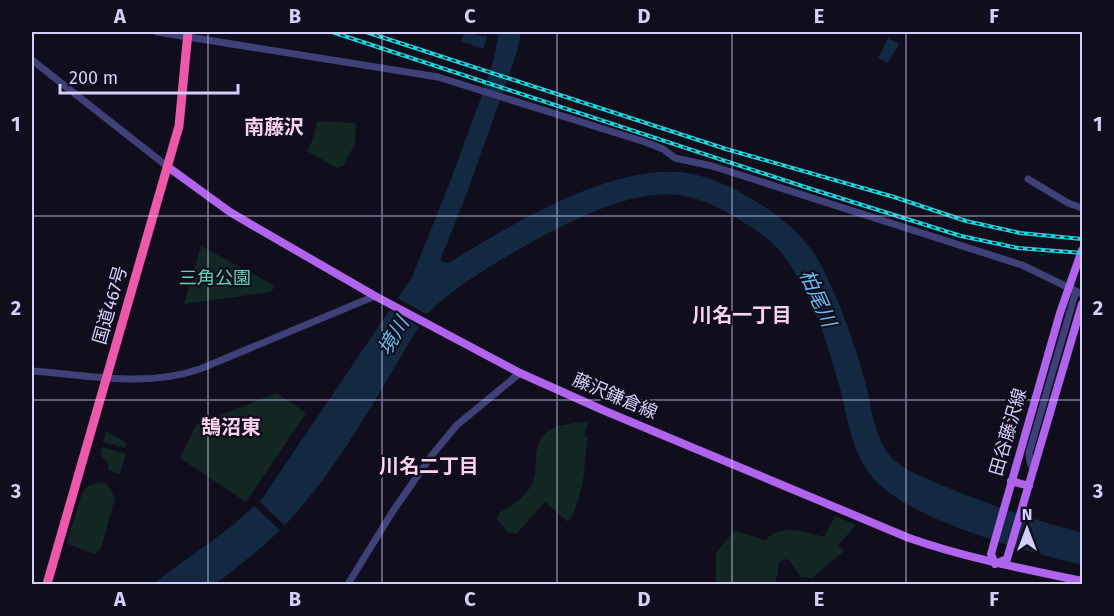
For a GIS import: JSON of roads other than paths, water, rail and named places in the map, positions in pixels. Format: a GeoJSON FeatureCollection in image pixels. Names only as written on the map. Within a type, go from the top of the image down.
{"type":"FeatureCollection","features":[{"type":"Feature","properties":{"kind":"highway","name":"国道467号"},"geometry":{"type":"LineString","coordinates":[[47,585],[168,167],[182,111],[184,33]]}},
{"type":"Feature","properties":{"kind":"main road","name":"藤沢鎌倉線"},"geometry":{"type":"LineString","coordinates":[[168,167],[230,213],[375,296],[520,373],[909,538],[995,564],[1083,581]]}},
{"type":"Feature","properties":{"kind":"main road","name":"田谷藤沢線"},"geometry":{"type":"LineString","coordinates":[[1083,250],[1060,314],[1004,504],[991,554],[995,564],[1007,559],[1083,304]]}},
{"type":"Feature","properties":{"kind":"main road"},"geometry":{"type":"LineString","coordinates":[[1012,477],[1029,486]]}},
{"type":"Feature","properties":{"kind":"street"},"geometry":{"type":"LineString","coordinates":[[157,32],[184,33],[196,38],[438,77],[645,142],[675,158],[712,166],[1022,265],[1079,293],[1029,453],[1012,477]]}},
{"type":"Feature","properties":{"kind":"street"},"geometry":{"type":"LineString","coordinates":[[32,60],[168,167]]}},
{"type":"Feature","properties":{"kind":"street"},"geometry":{"type":"LineString","coordinates":[[1028,179],[1083,208]]}},
{"type":"Feature","properties":{"kind":"street"},"geometry":{"type":"LineString","coordinates":[[32,371],[146,380],[185,374],[375,296]]}},
{"type":"Feature","properties":{"kind":"street"},"geometry":{"type":"LineString","coordinates":[[348,585],[393,511],[432,455],[457,425],[520,373]]}},
{"type":"Feature","properties":{"kind":"street"},"geometry":{"type":"LineString","coordinates":[[1029,453],[1034,472]]}},
{"type":"Feature","properties":{"kind":"water"},"geometry":{"type":"Polygon","coordinates":[[[465,32],[487,37],[483,49],[461,41],[465,32]]]}},
{"type":"Feature","properties":{"kind":"water"},"geometry":{"type":"Polygon","coordinates":[[[499,32],[521,32],[517,52],[441,258],[442,262],[449,263],[500,232],[559,201],[620,179],[650,173],[679,172],[699,175],[728,186],[784,221],[816,256],[846,323],[865,381],[876,428],[883,446],[892,458],[911,472],[958,492],[1082,533],[1082,565],[1032,552],[946,523],[919,511],[878,483],[869,473],[857,451],[829,351],[812,306],[792,268],[780,252],[763,235],[719,208],[687,196],[660,194],[602,208],[546,234],[476,276],[437,304],[426,315],[345,448],[298,511],[272,538],[228,575],[212,584],[153,584],[232,526],[262,499],[412,277],[478,106],[493,62],[499,32]]]}},
{"type":"Feature","properties":{"kind":"water"},"geometry":{"type":"Polygon","coordinates":[[[888,38],[899,44],[888,63],[878,58],[888,38]]]}},
{"type":"Feature","properties":{"kind":"railway"},"geometry":{"type":"LineString","coordinates":[[332,32],[961,236],[1018,248],[1082,253]]}},
{"type":"Feature","properties":{"kind":"railway"},"geometry":{"type":"LineString","coordinates":[[366,32],[726,149],[894,197],[966,221],[1020,233],[1082,239]]}},
{"type":"Feature","properties":{"kind":"district","name":"南藤沢"},"geometry":{"type":"Point","coordinates":[274,127]}},
{"type":"Feature","properties":{"kind":"district","name":"川名一丁目"},"geometry":{"type":"Point","coordinates":[742,315]}},
{"type":"Feature","properties":{"kind":"district","name":"鵠沼東"},"geometry":{"type":"Point","coordinates":[231,427]}},
{"type":"Feature","properties":{"kind":"district","name":"川名二丁目"},"geometry":{"type":"Point","coordinates":[429,466]}},
{"type":"Feature","properties":{"kind":"park label","name":"三角公園"},"geometry":{"type":"Point","coordinates":[215,278]}},
{"type":"Feature","properties":{"kind":"water label","name":"柏尾川"},"geometry":{"type":"Point","coordinates":[818,298]}},
{"type":"Feature","properties":{"kind":"water label","name":"境川"},"geometry":{"type":"Point","coordinates":[393,336]}}]}
